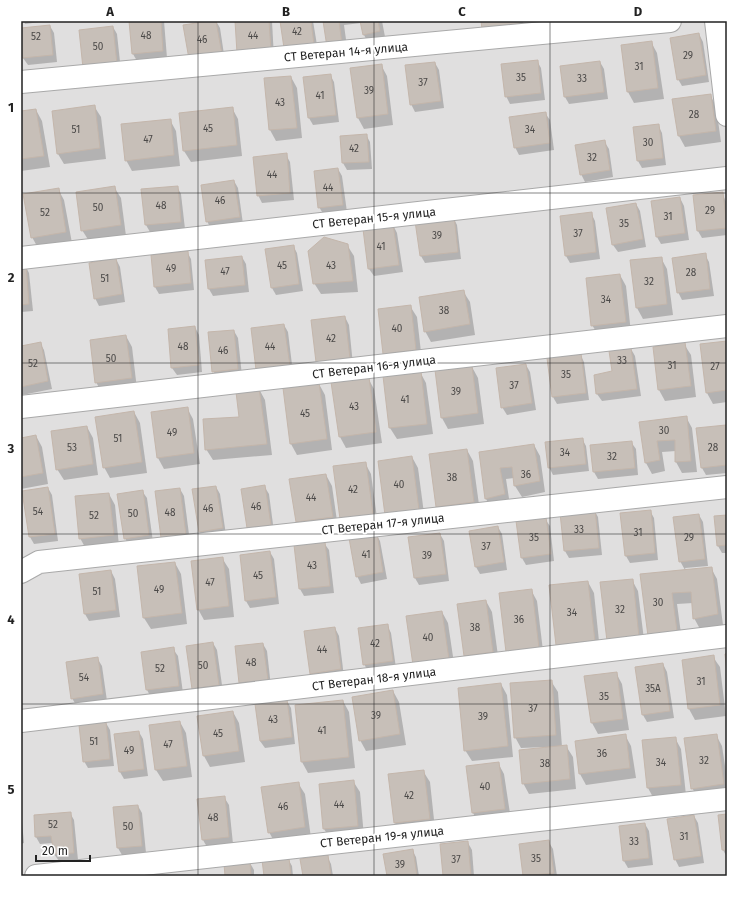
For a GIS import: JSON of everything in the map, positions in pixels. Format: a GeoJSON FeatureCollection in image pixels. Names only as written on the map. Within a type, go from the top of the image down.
{"type":"FeatureCollection","features":[{"type":"Feature","properties":{"kind":"street","name":"СТ Ветеран 14-я улица"},"geometry":{"type":"LineString","coordinates":[[21,82],[670,21]]}},
{"type":"Feature","properties":{"kind":"street"},"geometry":{"type":"LineString","coordinates":[[716,21],[727,115]]}},
{"type":"Feature","properties":{"kind":"street","name":"СТ Ветеран 15-я улица"},"geometry":{"type":"LineString","coordinates":[[21,258],[727,178]]}},
{"type":"Feature","properties":{"kind":"street","name":"СТ Ветеран 16-я улица"},"geometry":{"type":"LineString","coordinates":[[21,408],[727,326]]}},
{"type":"Feature","properties":{"kind":"street","name":"СТ Ветеран 17-я улица"},"geometry":{"type":"LineString","coordinates":[[30,567],[727,487]]}},
{"type":"Feature","properties":{"kind":"street","name":"СТ Ветеран 18-я улица"},"geometry":{"type":"LineString","coordinates":[[21,722],[727,636]]}},
{"type":"Feature","properties":{"kind":"street","name":"СТ Ветеран 19-я улица"},"geometry":{"type":"LineString","coordinates":[[36,876],[727,799]]}},
{"type":"Feature","properties":{"kind":"shaded area"},"geometry":{"type":"Polygon","coordinates":[[[21,21],[727,21],[727,876],[21,876],[21,21]]]}},
{"type":"Feature","properties":{"kind":"building"},"geometry":{"type":"Polygon","coordinates":[[[129,21],[161,21],[163,51],[132,54],[129,21]]]}},
{"type":"Feature","properties":{"kind":"building"},"geometry":{"type":"Polygon","coordinates":[[[216,21],[222,54],[189,59],[183,25],[216,21]]]}},
{"type":"Feature","properties":{"kind":"building"},"geometry":{"type":"Polygon","coordinates":[[[235,21],[269,21],[271,50],[237,53],[235,21]]]}},
{"type":"Feature","properties":{"kind":"building"},"geometry":{"type":"Polygon","coordinates":[[[280,21],[311,21],[314,44],[284,48],[280,21]]]}},
{"type":"Feature","properties":{"kind":"building"},"geometry":{"type":"Polygon","coordinates":[[[323,21],[339,21],[342,44],[327,47],[323,21]]]}},
{"type":"Feature","properties":{"kind":"building"},"geometry":{"type":"Polygon","coordinates":[[[360,21],[378,21],[380,31],[363,35],[360,21]]]}},
{"type":"Feature","properties":{"kind":"building"},"geometry":{"type":"Polygon","coordinates":[[[481,21],[519,21],[519,24],[482,29],[481,21]]]}},
{"type":"Feature","properties":{"kind":"building"},"geometry":{"type":"Polygon","coordinates":[[[50,25],[53,55],[22,58],[21,28],[50,25]]]}},
{"type":"Feature","properties":{"kind":"building"},"geometry":{"type":"Polygon","coordinates":[[[113,26],[117,64],[83,68],[79,30],[113,26]]]}},
{"type":"Feature","properties":{"kind":"building"},"geometry":{"type":"Polygon","coordinates":[[[699,33],[706,75],[677,80],[670,38],[699,33]]]}},
{"type":"Feature","properties":{"kind":"building"},"geometry":{"type":"Polygon","coordinates":[[[652,41],[658,88],[627,92],[621,45],[652,41]]]}},
{"type":"Feature","properties":{"kind":"building"},"geometry":{"type":"Polygon","coordinates":[[[538,60],[541,93],[505,97],[501,64],[538,60]]]}},
{"type":"Feature","properties":{"kind":"building"},"geometry":{"type":"Polygon","coordinates":[[[600,61],[604,92],[564,97],[560,66],[600,61]]]}},
{"type":"Feature","properties":{"kind":"building"},"geometry":{"type":"Polygon","coordinates":[[[435,62],[441,101],[410,105],[405,65],[435,62]]]}},
{"type":"Feature","properties":{"kind":"building"},"geometry":{"type":"Polygon","coordinates":[[[382,64],[388,114],[357,118],[350,68],[382,64]]]}},
{"type":"Feature","properties":{"kind":"building"},"geometry":{"type":"Polygon","coordinates":[[[331,74],[336,115],[308,118],[303,77],[331,74]]]}},
{"type":"Feature","properties":{"kind":"building"},"geometry":{"type":"Polygon","coordinates":[[[291,76],[297,128],[269,130],[264,78],[291,76]]]}},
{"type":"Feature","properties":{"kind":"building"},"geometry":{"type":"Polygon","coordinates":[[[711,94],[716,131],[678,136],[672,99],[711,94]]]}},
{"type":"Feature","properties":{"kind":"building"},"geometry":{"type":"Polygon","coordinates":[[[95,105],[100,148],[57,154],[52,111],[95,105]]]}},
{"type":"Feature","properties":{"kind":"building"},"geometry":{"type":"Polygon","coordinates":[[[233,107],[237,145],[183,151],[179,113],[233,107]]]}},
{"type":"Feature","properties":{"kind":"building"},"geometry":{"type":"Polygon","coordinates":[[[36,109],[44,156],[21,159],[21,111],[36,109]]]}},
{"type":"Feature","properties":{"kind":"building"},"geometry":{"type":"Polygon","coordinates":[[[546,112],[550,143],[514,148],[509,117],[546,112]]]}},
{"type":"Feature","properties":{"kind":"building"},"geometry":{"type":"Polygon","coordinates":[[[171,119],[174,155],[125,161],[121,124],[171,119]]]}},
{"type":"Feature","properties":{"kind":"building"},"geometry":{"type":"Polygon","coordinates":[[[659,124],[663,158],[637,161],[633,127],[659,124]]]}},
{"type":"Feature","properties":{"kind":"building"},"geometry":{"type":"Polygon","coordinates":[[[367,134],[369,162],[342,163],[340,136],[367,134]]]}},
{"type":"Feature","properties":{"kind":"building"},"geometry":{"type":"Polygon","coordinates":[[[605,140],[610,170],[580,175],[575,145],[605,140]]]}},
{"type":"Feature","properties":{"kind":"building"},"geometry":{"type":"Polygon","coordinates":[[[287,153],[290,193],[257,196],[253,157],[287,153]]]}},
{"type":"Feature","properties":{"kind":"building"},"geometry":{"type":"Polygon","coordinates":[[[338,168],[343,205],[318,208],[314,171],[338,168]]]}},
{"type":"Feature","properties":{"kind":"building"},"geometry":{"type":"Polygon","coordinates":[[[234,180],[240,217],[206,222],[201,185],[234,180]]]}},
{"type":"Feature","properties":{"kind":"building"},"geometry":{"type":"Polygon","coordinates":[[[115,186],[121,225],[81,231],[76,192],[115,186]]]}},
{"type":"Feature","properties":{"kind":"building"},"geometry":{"type":"Polygon","coordinates":[[[178,186],[181,222],[145,225],[141,189],[178,186]]]}},
{"type":"Feature","properties":{"kind":"building"},"geometry":{"type":"Polygon","coordinates":[[[59,188],[66,232],[31,238],[23,194],[59,188]]]}},
{"type":"Feature","properties":{"kind":"building"},"geometry":{"type":"Polygon","coordinates":[[[723,192],[727,228],[697,231],[693,195],[723,192]]]}},
{"type":"Feature","properties":{"kind":"building"},"geometry":{"type":"Polygon","coordinates":[[[680,197],[685,233],[656,237],[651,201],[680,197]]]}},
{"type":"Feature","properties":{"kind":"building"},"geometry":{"type":"Polygon","coordinates":[[[636,203],[643,239],[612,245],[606,208],[636,203]]]}},
{"type":"Feature","properties":{"kind":"building"},"geometry":{"type":"Polygon","coordinates":[[[592,212],[596,252],[565,256],[560,216],[592,212]]]}},
{"type":"Feature","properties":{"kind":"building"},"geometry":{"type":"Polygon","coordinates":[[[454,216],[458,252],[420,256],[415,221],[454,216]]]}},
{"type":"Feature","properties":{"kind":"building"},"geometry":{"type":"Polygon","coordinates":[[[393,224],[399,265],[368,269],[363,229],[393,224]]]}},
{"type":"Feature","properties":{"kind":"building"},"geometry":{"type":"Polygon","coordinates":[[[324,237],[348,244],[353,281],[313,284],[308,251],[324,237]]]}},
{"type":"Feature","properties":{"kind":"building"},"geometry":{"type":"Polygon","coordinates":[[[294,245],[299,284],[271,288],[265,249],[294,245]]]}},
{"type":"Feature","properties":{"kind":"building"},"geometry":{"type":"Polygon","coordinates":[[[188,251],[191,283],[154,287],[151,255],[188,251]]]}},
{"type":"Feature","properties":{"kind":"building"},"geometry":{"type":"Polygon","coordinates":[[[706,253],[710,289],[677,293],[672,258],[706,253]]]}},
{"type":"Feature","properties":{"kind":"building"},"geometry":{"type":"Polygon","coordinates":[[[242,256],[245,285],[208,289],[205,260],[242,256]]]}},
{"type":"Feature","properties":{"kind":"building"},"geometry":{"type":"Polygon","coordinates":[[[662,257],[667,304],[636,308],[630,260],[662,257]]]}},
{"type":"Feature","properties":{"kind":"building"},"geometry":{"type":"Polygon","coordinates":[[[116,258],[122,294],[94,299],[89,263],[116,258]]]}},
{"type":"Feature","properties":{"kind":"building"},"geometry":{"type":"Polygon","coordinates":[[[26,264],[29,304],[21,305],[21,265],[26,264]]]}},
{"type":"Feature","properties":{"kind":"building"},"geometry":{"type":"Polygon","coordinates":[[[620,274],[626,322],[591,326],[586,278],[620,274]]]}},
{"type":"Feature","properties":{"kind":"building"},"geometry":{"type":"Polygon","coordinates":[[[464,290],[470,324],[424,332],[419,297],[464,290]]]}},
{"type":"Feature","properties":{"kind":"building"},"geometry":{"type":"Polygon","coordinates":[[[411,305],[416,350],[383,354],[378,309],[411,305]]]}},
{"type":"Feature","properties":{"kind":"building"},"geometry":{"type":"Polygon","coordinates":[[[345,316],[350,358],[316,362],[311,320],[345,316]]]}},
{"type":"Feature","properties":{"kind":"building"},"geometry":{"type":"Polygon","coordinates":[[[284,324],[290,366],[256,370],[251,328],[284,324]]]}},
{"type":"Feature","properties":{"kind":"building"},"geometry":{"type":"Polygon","coordinates":[[[195,326],[199,365],[171,368],[168,329],[195,326]]]}},
{"type":"Feature","properties":{"kind":"building"},"geometry":{"type":"Polygon","coordinates":[[[234,330],[238,369],[212,372],[208,332],[234,330]]]}},
{"type":"Feature","properties":{"kind":"building"},"geometry":{"type":"Polygon","coordinates":[[[126,335],[132,378],[95,383],[90,340],[126,335]]]}},
{"type":"Feature","properties":{"kind":"building"},"geometry":{"type":"Polygon","coordinates":[[[727,341],[727,390],[706,393],[700,344],[727,341]]]}},
{"type":"Feature","properties":{"kind":"building"},"geometry":{"type":"Polygon","coordinates":[[[41,342],[48,381],[21,387],[21,346],[41,342]]]}},
{"type":"Feature","properties":{"kind":"building"},"geometry":{"type":"Polygon","coordinates":[[[685,342],[691,386],[658,390],[653,347],[685,342]]]}},
{"type":"Feature","properties":{"kind":"building"},"geometry":{"type":"Polygon","coordinates":[[[631,348],[637,389],[596,394],[594,375],[612,371],[609,351],[631,348]]]}},
{"type":"Feature","properties":{"kind":"building"},"geometry":{"type":"Polygon","coordinates":[[[581,353],[586,393],[552,397],[547,358],[581,353]]]}},
{"type":"Feature","properties":{"kind":"building"},"geometry":{"type":"Polygon","coordinates":[[[526,364],[532,403],[501,408],[496,368],[526,364]]]}},
{"type":"Feature","properties":{"kind":"building"},"geometry":{"type":"Polygon","coordinates":[[[472,366],[478,413],[441,418],[435,370],[472,366]]]}},
{"type":"Feature","properties":{"kind":"building"},"geometry":{"type":"Polygon","coordinates":[[[421,371],[427,424],[389,428],[383,376],[421,371]]]}},
{"type":"Feature","properties":{"kind":"building"},"geometry":{"type":"Polygon","coordinates":[[[369,377],[376,432],[339,437],[331,382],[369,377]]]}},
{"type":"Feature","properties":{"kind":"building"},"geometry":{"type":"Polygon","coordinates":[[[319,383],[327,439],[290,444],[283,388],[319,383]]]}},
{"type":"Feature","properties":{"kind":"building"},"geometry":{"type":"Polygon","coordinates":[[[259,388],[267,444],[205,450],[203,419],[239,417],[236,392],[259,388]]]}},
{"type":"Feature","properties":{"kind":"building"},"geometry":{"type":"Polygon","coordinates":[[[188,407],[194,453],[157,458],[151,412],[188,407]]]}},
{"type":"Feature","properties":{"kind":"building"},"geometry":{"type":"Polygon","coordinates":[[[134,411],[142,462],[103,468],[95,417],[134,411]]]}},
{"type":"Feature","properties":{"kind":"building"},"geometry":{"type":"Polygon","coordinates":[[[687,416],[691,461],[675,462],[675,440],[657,441],[660,460],[645,463],[639,422],[687,416]]]}},
{"type":"Feature","properties":{"kind":"building"},"geometry":{"type":"Polygon","coordinates":[[[726,425],[727,465],[701,468],[696,428],[726,425]]]}},
{"type":"Feature","properties":{"kind":"building"},"geometry":{"type":"Polygon","coordinates":[[[87,426],[93,464],[56,470],[51,431],[87,426]]]}},
{"type":"Feature","properties":{"kind":"building"},"geometry":{"type":"Polygon","coordinates":[[[36,435],[43,473],[21,477],[21,438],[36,435]]]}},
{"type":"Feature","properties":{"kind":"building"},"geometry":{"type":"Polygon","coordinates":[[[583,438],[586,464],[548,468],[545,442],[583,438]]]}},
{"type":"Feature","properties":{"kind":"building"},"geometry":{"type":"Polygon","coordinates":[[[632,441],[635,468],[593,472],[590,445],[632,441]]]}},
{"type":"Feature","properties":{"kind":"building"},"geometry":{"type":"Polygon","coordinates":[[[534,444],[540,481],[514,486],[512,467],[500,468],[505,494],[485,499],[479,452],[534,444]]]}},
{"type":"Feature","properties":{"kind":"building"},"geometry":{"type":"Polygon","coordinates":[[[467,449],[474,502],[436,507],[429,454],[467,449]]]}},
{"type":"Feature","properties":{"kind":"building"},"geometry":{"type":"Polygon","coordinates":[[[412,456],[419,510],[385,515],[378,461],[412,456]]]}},
{"type":"Feature","properties":{"kind":"building"},"geometry":{"type":"Polygon","coordinates":[[[366,462],[373,514],[340,519],[333,466],[366,462]]]}},
{"type":"Feature","properties":{"kind":"building"},"geometry":{"type":"Polygon","coordinates":[[[326,474],[333,517],[296,522],[289,479],[326,474]]]}},
{"type":"Feature","properties":{"kind":"building"},"geometry":{"type":"Polygon","coordinates":[[[265,485],[271,525],[247,528],[241,489],[265,485]]]}},
{"type":"Feature","properties":{"kind":"building"},"geometry":{"type":"Polygon","coordinates":[[[216,486],[223,528],[199,532],[192,489],[216,486]]]}},
{"type":"Feature","properties":{"kind":"building"},"geometry":{"type":"Polygon","coordinates":[[[48,487],[55,534],[29,537],[22,491],[48,487]]]}},
{"type":"Feature","properties":{"kind":"building"},"geometry":{"type":"Polygon","coordinates":[[[180,488],[186,535],[161,538],[155,491],[180,488]]]}},
{"type":"Feature","properties":{"kind":"building"},"geometry":{"type":"Polygon","coordinates":[[[143,490],[149,535],[124,539],[117,494],[143,490]]]}},
{"type":"Feature","properties":{"kind":"building"},"geometry":{"type":"Polygon","coordinates":[[[109,493],[114,535],[79,539],[75,496],[109,493]]]}},
{"type":"Feature","properties":{"kind":"building"},"geometry":{"type":"Polygon","coordinates":[[[595,509],[599,548],[564,551],[560,513],[595,509]]]}},
{"type":"Feature","properties":{"kind":"building"},"geometry":{"type":"Polygon","coordinates":[[[651,510],[655,553],[625,556],[620,513],[651,510]]]}},
{"type":"Feature","properties":{"kind":"building"},"geometry":{"type":"Polygon","coordinates":[[[699,514],[705,559],[679,562],[673,517],[699,514]]]}},
{"type":"Feature","properties":{"kind":"building"},"geometry":{"type":"Polygon","coordinates":[[[727,515],[727,545],[717,546],[714,516],[727,515]]]}},
{"type":"Feature","properties":{"kind":"building"},"geometry":{"type":"Polygon","coordinates":[[[546,517],[551,554],[521,558],[516,521],[546,517]]]}},
{"type":"Feature","properties":{"kind":"building"},"geometry":{"type":"Polygon","coordinates":[[[498,526],[504,562],[475,567],[469,531],[498,526]]]}},
{"type":"Feature","properties":{"kind":"building"},"geometry":{"type":"Polygon","coordinates":[[[377,533],[383,572],[356,577],[349,538],[377,533]]]}},
{"type":"Feature","properties":{"kind":"building"},"geometry":{"type":"Polygon","coordinates":[[[440,533],[446,574],[414,578],[408,537],[440,533]]]}},
{"type":"Feature","properties":{"kind":"building"},"geometry":{"type":"Polygon","coordinates":[[[325,542],[330,586],[299,589],[294,545],[325,542]]]}},
{"type":"Feature","properties":{"kind":"building"},"geometry":{"type":"Polygon","coordinates":[[[270,551],[276,597],[245,601],[240,555],[270,551]]]}},
{"type":"Feature","properties":{"kind":"building"},"geometry":{"type":"Polygon","coordinates":[[[223,557],[229,606],[197,610],[191,561],[223,557]]]}},
{"type":"Feature","properties":{"kind":"building"},"geometry":{"type":"Polygon","coordinates":[[[175,562],[182,613],[143,618],[137,566],[175,562]]]}},
{"type":"Feature","properties":{"kind":"building"},"geometry":{"type":"Polygon","coordinates":[[[712,567],[718,614],[693,619],[691,592],[672,593],[677,631],[648,636],[640,574],[712,567]]]}},
{"type":"Feature","properties":{"kind":"building"},"geometry":{"type":"Polygon","coordinates":[[[111,570],[116,610],[84,614],[79,574],[111,570]]]}},
{"type":"Feature","properties":{"kind":"building"},"geometry":{"type":"Polygon","coordinates":[[[633,579],[639,637],[607,641],[600,582],[633,579]]]}},
{"type":"Feature","properties":{"kind":"building"},"geometry":{"type":"Polygon","coordinates":[[[588,581],[595,641],[556,645],[549,585],[588,581]]]}},
{"type":"Feature","properties":{"kind":"building"},"geometry":{"type":"Polygon","coordinates":[[[532,589],[539,648],[506,652],[499,593],[532,589]]]}},
{"type":"Feature","properties":{"kind":"building"},"geometry":{"type":"Polygon","coordinates":[[[486,600],[493,652],[464,656],[457,604],[486,600]]]}},
{"type":"Feature","properties":{"kind":"building"},"geometry":{"type":"Polygon","coordinates":[[[442,611],[449,659],[413,665],[406,616],[442,611]]]}},
{"type":"Feature","properties":{"kind":"building"},"geometry":{"type":"Polygon","coordinates":[[[388,624],[393,661],[363,665],[358,628],[388,624]]]}},
{"type":"Feature","properties":{"kind":"building"},"geometry":{"type":"Polygon","coordinates":[[[335,627],[341,669],[310,674],[304,631],[335,627]]]}},
{"type":"Feature","properties":{"kind":"building"},"geometry":{"type":"Polygon","coordinates":[[[213,642],[219,685],[192,689],[186,646],[213,642]]]}},
{"type":"Feature","properties":{"kind":"building"},"geometry":{"type":"Polygon","coordinates":[[[263,643],[268,680],[239,683],[235,646],[263,643]]]}},
{"type":"Feature","properties":{"kind":"building"},"geometry":{"type":"Polygon","coordinates":[[[174,647],[179,686],[146,690],[141,652],[174,647]]]}},
{"type":"Feature","properties":{"kind":"building"},"geometry":{"type":"Polygon","coordinates":[[[727,653],[727,674],[725,654],[727,653]]]}},
{"type":"Feature","properties":{"kind":"building"},"geometry":{"type":"Polygon","coordinates":[[[714,655],[720,705],[688,709],[682,660],[714,655]]]}},
{"type":"Feature","properties":{"kind":"building"},"geometry":{"type":"Polygon","coordinates":[[[98,657],[103,694],[71,699],[66,662],[98,657]]]}},
{"type":"Feature","properties":{"kind":"building"},"geometry":{"type":"Polygon","coordinates":[[[663,663],[670,711],[642,715],[635,667],[663,663]]]}},
{"type":"Feature","properties":{"kind":"building"},"geometry":{"type":"Polygon","coordinates":[[[617,672],[623,719],[591,723],[584,676],[617,672]]]}},
{"type":"Feature","properties":{"kind":"building"},"geometry":{"type":"Polygon","coordinates":[[[552,680],[556,735],[514,738],[510,683],[552,680]]]}},
{"type":"Feature","properties":{"kind":"building"},"geometry":{"type":"Polygon","coordinates":[[[501,683],[508,746],[464,751],[458,688],[501,683]]]}},
{"type":"Feature","properties":{"kind":"building"},"geometry":{"type":"Polygon","coordinates":[[[393,690],[400,734],[359,741],[352,697],[393,690]]]}},
{"type":"Feature","properties":{"kind":"building"},"geometry":{"type":"Polygon","coordinates":[[[287,700],[292,737],[260,741],[255,704],[287,700]]]}},
{"type":"Feature","properties":{"kind":"building"},"geometry":{"type":"Polygon","coordinates":[[[343,700],[349,757],[301,762],[295,705],[343,700]]]}},
{"type":"Feature","properties":{"kind":"building"},"geometry":{"type":"Polygon","coordinates":[[[233,711],[239,751],[203,756],[197,716],[233,711]]]}},
{"type":"Feature","properties":{"kind":"building"},"geometry":{"type":"Polygon","coordinates":[[[180,721],[187,766],[155,770],[149,725],[180,721]]]}},
{"type":"Feature","properties":{"kind":"building"},"geometry":{"type":"Polygon","coordinates":[[[106,722],[110,759],[83,762],[79,725],[106,722]]]}},
{"type":"Feature","properties":{"kind":"building"},"geometry":{"type":"Polygon","coordinates":[[[139,731],[144,769],[119,772],[114,734],[139,731]]]}},
{"type":"Feature","properties":{"kind":"building"},"geometry":{"type":"Polygon","coordinates":[[[626,734],[630,768],[579,774],[575,741],[626,734]]]}},
{"type":"Feature","properties":{"kind":"building"},"geometry":{"type":"Polygon","coordinates":[[[717,734],[724,784],[691,789],[684,738],[717,734]]]}},
{"type":"Feature","properties":{"kind":"building"},"geometry":{"type":"Polygon","coordinates":[[[676,737],[681,785],[647,788],[642,740],[676,737]]]}},
{"type":"Feature","properties":{"kind":"building"},"geometry":{"type":"Polygon","coordinates":[[[567,745],[570,779],[522,784],[519,750],[567,745]]]}},
{"type":"Feature","properties":{"kind":"building"},"geometry":{"type":"Polygon","coordinates":[[[499,762],[505,809],[472,813],[466,766],[499,762]]]}},
{"type":"Feature","properties":{"kind":"building"},"geometry":{"type":"Polygon","coordinates":[[[424,770],[430,819],[394,823],[388,774],[424,770]]]}},
{"type":"Feature","properties":{"kind":"building"},"geometry":{"type":"Polygon","coordinates":[[[354,780],[358,826],[323,829],[319,784],[354,780]]]}},
{"type":"Feature","properties":{"kind":"building"},"geometry":{"type":"Polygon","coordinates":[[[299,782],[305,827],[268,833],[261,787],[299,782]]]}},
{"type":"Feature","properties":{"kind":"building"},"geometry":{"type":"Polygon","coordinates":[[[225,796],[229,837],[202,840],[197,799],[225,796]]]}},
{"type":"Feature","properties":{"kind":"building"},"geometry":{"type":"Polygon","coordinates":[[[138,805],[142,846],[117,848],[113,807],[138,805]]]}},
{"type":"Feature","properties":{"kind":"building"},"geometry":{"type":"Polygon","coordinates":[[[71,812],[74,853],[54,854],[51,836],[35,837],[34,815],[71,812]]]}},
{"type":"Feature","properties":{"kind":"building"},"geometry":{"type":"Polygon","coordinates":[[[727,814],[727,850],[722,850],[718,815],[727,814]]]}},
{"type":"Feature","properties":{"kind":"building"},"geometry":{"type":"Polygon","coordinates":[[[694,815],[701,856],[674,860],[667,819],[694,815]]]}},
{"type":"Feature","properties":{"kind":"building"},"geometry":{"type":"Polygon","coordinates":[[[645,823],[649,858],[623,861],[619,826],[645,823]]]}},
{"type":"Feature","properties":{"kind":"building"},"geometry":{"type":"Polygon","coordinates":[[[549,840],[554,873],[523,876],[519,844],[549,840]]]}},
{"type":"Feature","properties":{"kind":"building"},"geometry":{"type":"Polygon","coordinates":[[[468,841],[471,876],[443,876],[440,844],[468,841]]]}},
{"type":"Feature","properties":{"kind":"building"},"geometry":{"type":"Polygon","coordinates":[[[413,849],[417,876],[387,876],[383,854],[413,849]]]}},
{"type":"Feature","properties":{"kind":"building"},"geometry":{"type":"Polygon","coordinates":[[[328,855],[331,876],[303,876],[300,859],[328,855]]]}},
{"type":"Feature","properties":{"kind":"building"},"geometry":{"type":"Polygon","coordinates":[[[289,858],[291,876],[264,876],[262,860],[289,858]]]}},
{"type":"Feature","properties":{"kind":"building"},"geometry":{"type":"Polygon","coordinates":[[[250,862],[251,876],[225,876],[224,864],[250,862]]]}}]}
